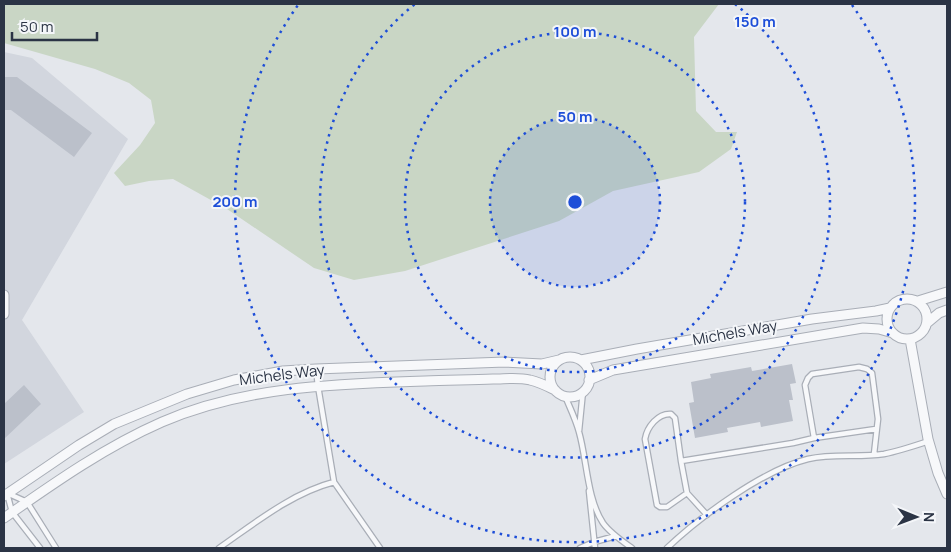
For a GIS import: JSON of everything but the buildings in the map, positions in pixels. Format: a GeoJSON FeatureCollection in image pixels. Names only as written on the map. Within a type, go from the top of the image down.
{"type":"FeatureCollection","features":[{"type":"Feature","properties":{"kind":"street"},"geometry":{"type":"LineString","coordinates":[[947,292],[918,301],[904,298],[898,301],[890,308],[888,322],[893,333],[898,337],[910,339],[921,334],[927,323],[939,313],[947,310]]}},
{"type":"Feature","properties":{"kind":"street"},"geometry":{"type":"LineString","coordinates":[[4,295],[4,314]]}},
{"type":"Feature","properties":{"kind":"street"},"geometry":{"type":"LineString","coordinates":[[918,301],[926,311],[927,323]]}},
{"type":"Feature","properties":{"kind":"street","name":"Michels Way"},"geometry":{"type":"LineString","coordinates":[[580,360],[812,319],[858,312],[876,312],[890,308]]}},
{"type":"Feature","properties":{"kind":"street","name":"Michels Way"},"geometry":{"type":"LineString","coordinates":[[590,380],[613,370],[863,328],[879,329],[893,333]]}},
{"type":"Feature","properties":{"kind":"street"},"geometry":{"type":"LineString","coordinates":[[910,339],[929,441],[945,481],[947,494]]}},
{"type":"Feature","properties":{"kind":"street"},"geometry":{"type":"LineString","coordinates":[[570,357],[580,360],[588,369],[590,380],[583,391],[578,395],[565,396],[555,390],[551,384],[551,371],[559,360],[570,357]]}},
{"type":"Feature","properties":{"kind":"street","name":"Michels Way"},"geometry":{"type":"LineString","coordinates":[[6,495],[114,424],[187,394],[234,380],[276,372],[316,369],[504,362],[542,364],[559,360]]}},
{"type":"Feature","properties":{"kind":"street","name":"Michels Way"},"geometry":{"type":"LineString","coordinates":[[4,518],[118,443],[162,422],[234,398],[285,389],[318,386],[513,378],[530,380],[555,390]]}},
{"type":"Feature","properties":{"kind":"lane"},"geometry":{"type":"LineString","coordinates":[[814,438],[805,385],[808,378],[812,374],[860,367],[872,373],[878,419],[874,454]]}},
{"type":"Feature","properties":{"kind":"lane"},"geometry":{"type":"LineString","coordinates":[[316,369],[334,482],[380,548]]}},
{"type":"Feature","properties":{"kind":"lane"},"geometry":{"type":"LineString","coordinates":[[579,432],[583,391]]}},
{"type":"Feature","properties":{"kind":"lane"},"geometry":{"type":"LineString","coordinates":[[565,396],[579,432],[588,480],[595,548]]}},
{"type":"Feature","properties":{"kind":"lane"},"geometry":{"type":"LineString","coordinates":[[687,493],[667,507],[657,505],[645,439],[646,433],[658,417],[665,413],[671,414],[674,418],[687,493],[707,515]]}},
{"type":"Feature","properties":{"kind":"lane"},"geometry":{"type":"LineString","coordinates":[[681,462],[814,438],[876,430]]}},
{"type":"Feature","properties":{"kind":"lane"},"geometry":{"type":"LineString","coordinates":[[667,548],[684,532],[707,515],[773,471],[808,459],[825,456],[885,454],[929,441]]}},
{"type":"Feature","properties":{"kind":"lane"},"geometry":{"type":"LineString","coordinates":[[588,480],[603,522],[616,536],[632,548]]}},
{"type":"Feature","properties":{"kind":"lane"},"geometry":{"type":"LineString","coordinates":[[219,548],[301,495],[334,482]]}},
{"type":"Feature","properties":{"kind":"lane"},"geometry":{"type":"LineString","coordinates":[[6,495],[27,502],[56,548]]}},
{"type":"Feature","properties":{"kind":"lane"},"geometry":{"type":"LineString","coordinates":[[6,495],[12,512],[40,548]]}},
{"type":"Feature","properties":{"kind":"lane"},"geometry":{"type":"LineString","coordinates":[[580,548],[616,536]]}},
{"type":"Feature","properties":{"kind":"shaded area"},"geometry":{"type":"Polygon","coordinates":[[[4,52],[32,58],[128,139],[22,320],[84,412],[4,464],[4,52]]]}},
{"type":"Feature","properties":{"kind":"green space"},"geometry":{"type":"Polygon","coordinates":[[[4,4],[719,4],[694,37],[696,111],[716,132],[737,132],[731,149],[699,172],[613,191],[559,221],[405,271],[354,280],[314,268],[227,209],[173,179],[125,186],[114,173],[140,145],[155,123],[151,100],[129,83],[95,69],[4,43],[4,4]]]}}]}
